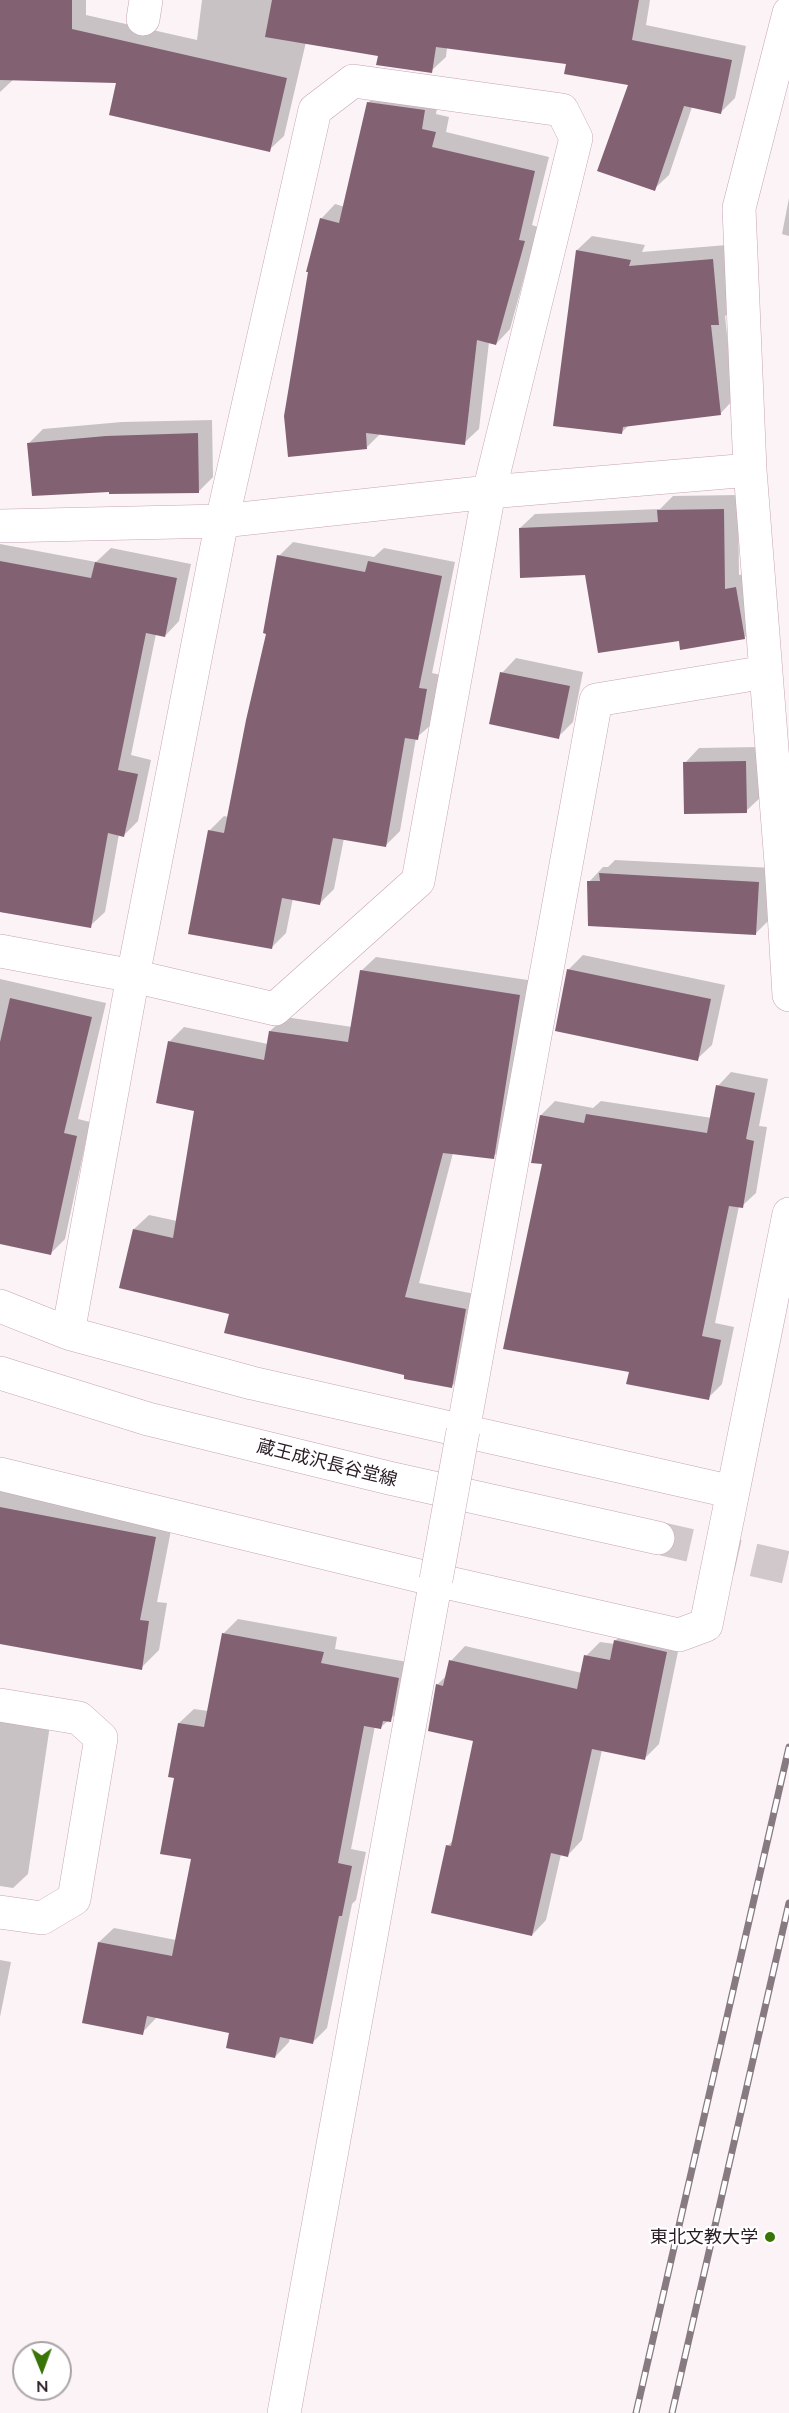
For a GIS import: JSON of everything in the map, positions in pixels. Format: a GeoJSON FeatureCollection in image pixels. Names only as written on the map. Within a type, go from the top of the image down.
{"type":"FeatureCollection","features":[{"type":"Feature","properties":{"kind":"main road"},"geometry":{"type":"LineString","coordinates":[[789,13],[739,208],[750,470],[781,863],[789,995]]}},
{"type":"Feature","properties":{"kind":"main road"},"geometry":{"type":"LineString","coordinates":[[0,951],[133,976],[275,1009],[418,881],[489,492],[576,138],[562,110],[353,81],[315,110],[222,521],[133,976],[68,1333]]}},
{"type":"Feature","properties":{"kind":"main road"},"geometry":{"type":"LineString","coordinates":[[0,526],[222,521],[489,492],[750,470]]}},
{"type":"Feature","properties":{"kind":"main road"},"geometry":{"type":"LineString","coordinates":[[284,2413],[596,700],[766,672]]}},
{"type":"Feature","properties":{"kind":"main road"},"geometry":{"type":"LineString","coordinates":[[0,1474],[436,1580],[680,1635],[706,1625],[789,1214]]}},
{"type":"Feature","properties":{"kind":"main road"},"geometry":{"type":"LineString","coordinates":[[0,1306],[68,1333],[252,1383],[734,1492]]}},
{"type":"Feature","properties":{"kind":"main road","name":"蔵王成沢長谷堂線"},"geometry":{"type":"LineString","coordinates":[[0,1373],[148,1419],[389,1478],[658,1538]]}},
{"type":"Feature","properties":{"kind":"main road"},"geometry":{"type":"LineString","coordinates":[[0,1705],[79,1718],[101,1738],[74,1899],[42,1918],[0,1912]]}},
{"type":"Feature","properties":{"kind":"building"},"geometry":{"type":"Polygon","coordinates":[[[0,0],[72,0],[72,29],[287,78],[270,152],[109,115],[116,83],[0,80],[0,0]]]}},
{"type":"Feature","properties":{"kind":"building"},"geometry":{"type":"Polygon","coordinates":[[[272,0],[639,0],[632,40],[732,60],[721,114],[684,106],[655,191],[597,171],[628,85],[564,74],[566,64],[436,47],[432,73],[376,65],[378,56],[265,37],[272,0]]]}},
{"type":"Feature","properties":{"kind":"building"},"geometry":{"type":"Polygon","coordinates":[[[367,102],[425,110],[422,129],[436,132],[432,147],[535,171],[519,240],[525,241],[496,345],[477,340],[465,445],[366,433],[367,449],[288,457],[284,416],[308,272],[306,272],[320,218],[339,223],[367,102]]]}},
{"type":"Feature","properties":{"kind":"building"},"geometry":{"type":"Polygon","coordinates":[[[576,250],[631,260],[629,266],[713,259],[719,325],[711,325],[721,415],[623,427],[622,434],[553,426],[576,250]]]}},
{"type":"Feature","properties":{"kind":"building"},"geometry":{"type":"Polygon","coordinates":[[[198,433],[199,493],[109,494],[109,492],[32,496],[27,443],[106,436],[198,433]]]}},
{"type":"Feature","properties":{"kind":"building"},"geometry":{"type":"Polygon","coordinates":[[[724,509],[725,589],[736,587],[745,639],[680,650],[679,641],[598,653],[585,575],[520,578],[519,528],[658,522],[657,510],[724,509]]]}},
{"type":"Feature","properties":{"kind":"building"},"geometry":{"type":"Polygon","coordinates":[[[277,555],[365,572],[368,561],[442,576],[419,688],[427,689],[418,740],[405,738],[386,847],[333,838],[320,905],[282,898],[272,949],[188,934],[208,830],[224,833],[246,720],[266,634],[263,633],[277,555]]]}},
{"type":"Feature","properties":{"kind":"building"},"geometry":{"type":"Polygon","coordinates":[[[0,561],[91,578],[95,562],[177,578],[165,637],[146,633],[118,770],[138,774],[124,837],[108,833],[91,928],[0,912],[0,561]]]}},
{"type":"Feature","properties":{"kind":"building"},"geometry":{"type":"Polygon","coordinates":[[[500,672],[570,686],[559,739],[489,724],[500,672]]]}},
{"type":"Feature","properties":{"kind":"building"},"geometry":{"type":"Polygon","coordinates":[[[746,761],[747,813],[684,814],[683,762],[746,761]]]}},
{"type":"Feature","properties":{"kind":"building"},"geometry":{"type":"Polygon","coordinates":[[[599,873],[759,882],[756,935],[588,926],[587,881],[600,881],[599,873]]]}},
{"type":"Feature","properties":{"kind":"building"},"geometry":{"type":"Polygon","coordinates":[[[567,969],[711,999],[698,1061],[555,1031],[567,969]]]}},
{"type":"Feature","properties":{"kind":"building"},"geometry":{"type":"Polygon","coordinates":[[[360,970],[520,995],[494,1159],[443,1153],[405,1297],[466,1309],[452,1388],[404,1379],[404,1375],[224,1333],[229,1314],[119,1288],[133,1229],[173,1238],[194,1111],[156,1103],[168,1041],[264,1060],[269,1031],[348,1042],[360,970]]]}},
{"type":"Feature","properties":{"kind":"building"},"geometry":{"type":"Polygon","coordinates":[[[10,998],[92,1017],[64,1133],[77,1136],[51,1255],[0,1244],[0,1042],[10,998]]]}},
{"type":"Feature","properties":{"kind":"building"},"geometry":{"type":"Polygon","coordinates":[[[716,1085],[755,1093],[746,1139],[754,1141],[743,1208],[729,1206],[702,1336],[721,1340],[709,1400],[626,1384],[629,1372],[503,1349],[542,1164],[531,1163],[540,1115],[584,1123],[586,1114],[707,1133],[716,1085]]]}},
{"type":"Feature","properties":{"kind":"building"},"geometry":{"type":"Polygon","coordinates":[[[0,1507],[156,1537],[140,1620],[149,1621],[142,1670],[0,1644],[0,1507]]]}},
{"type":"Feature","properties":{"kind":"building"},"geometry":{"type":"Polygon","coordinates":[[[222,1633],[324,1652],[321,1663],[399,1678],[391,1722],[383,1721],[381,1729],[364,1726],[338,1863],[352,1866],[342,1916],[339,1916],[313,2044],[280,2037],[275,2058],[226,2048],[229,2033],[147,2016],[143,2035],[82,2023],[98,1942],[172,1956],[191,1859],[160,1854],[174,1778],[168,1777],[178,1723],[204,1727],[222,1633]]]}},
{"type":"Feature","properties":{"kind":"building"},"geometry":{"type":"Polygon","coordinates":[[[614,1640],[667,1652],[645,1760],[592,1749],[568,1857],[551,1853],[532,1936],[431,1913],[446,1845],[451,1846],[473,1741],[428,1731],[436,1684],[443,1686],[449,1660],[577,1689],[584,1655],[610,1660],[614,1640]]]}},
{"type":"Feature","properties":{"kind":"tunnel"},"geometry":{"type":"LineString","coordinates":[[658,1538],[789,1568]]}},
{"type":"Feature","properties":{"kind":"railway"},"geometry":{"type":"LineString","coordinates":[[636,2413],[789,1747]]}},
{"type":"Feature","properties":{"kind":"railway"},"geometry":{"type":"LineString","coordinates":[[672,2413],[789,1903]]}},
{"type":"Feature","properties":{"kind":"place","name":"東北文教大学"},"geometry":{"type":"Point","coordinates":[770,2237]}}]}
